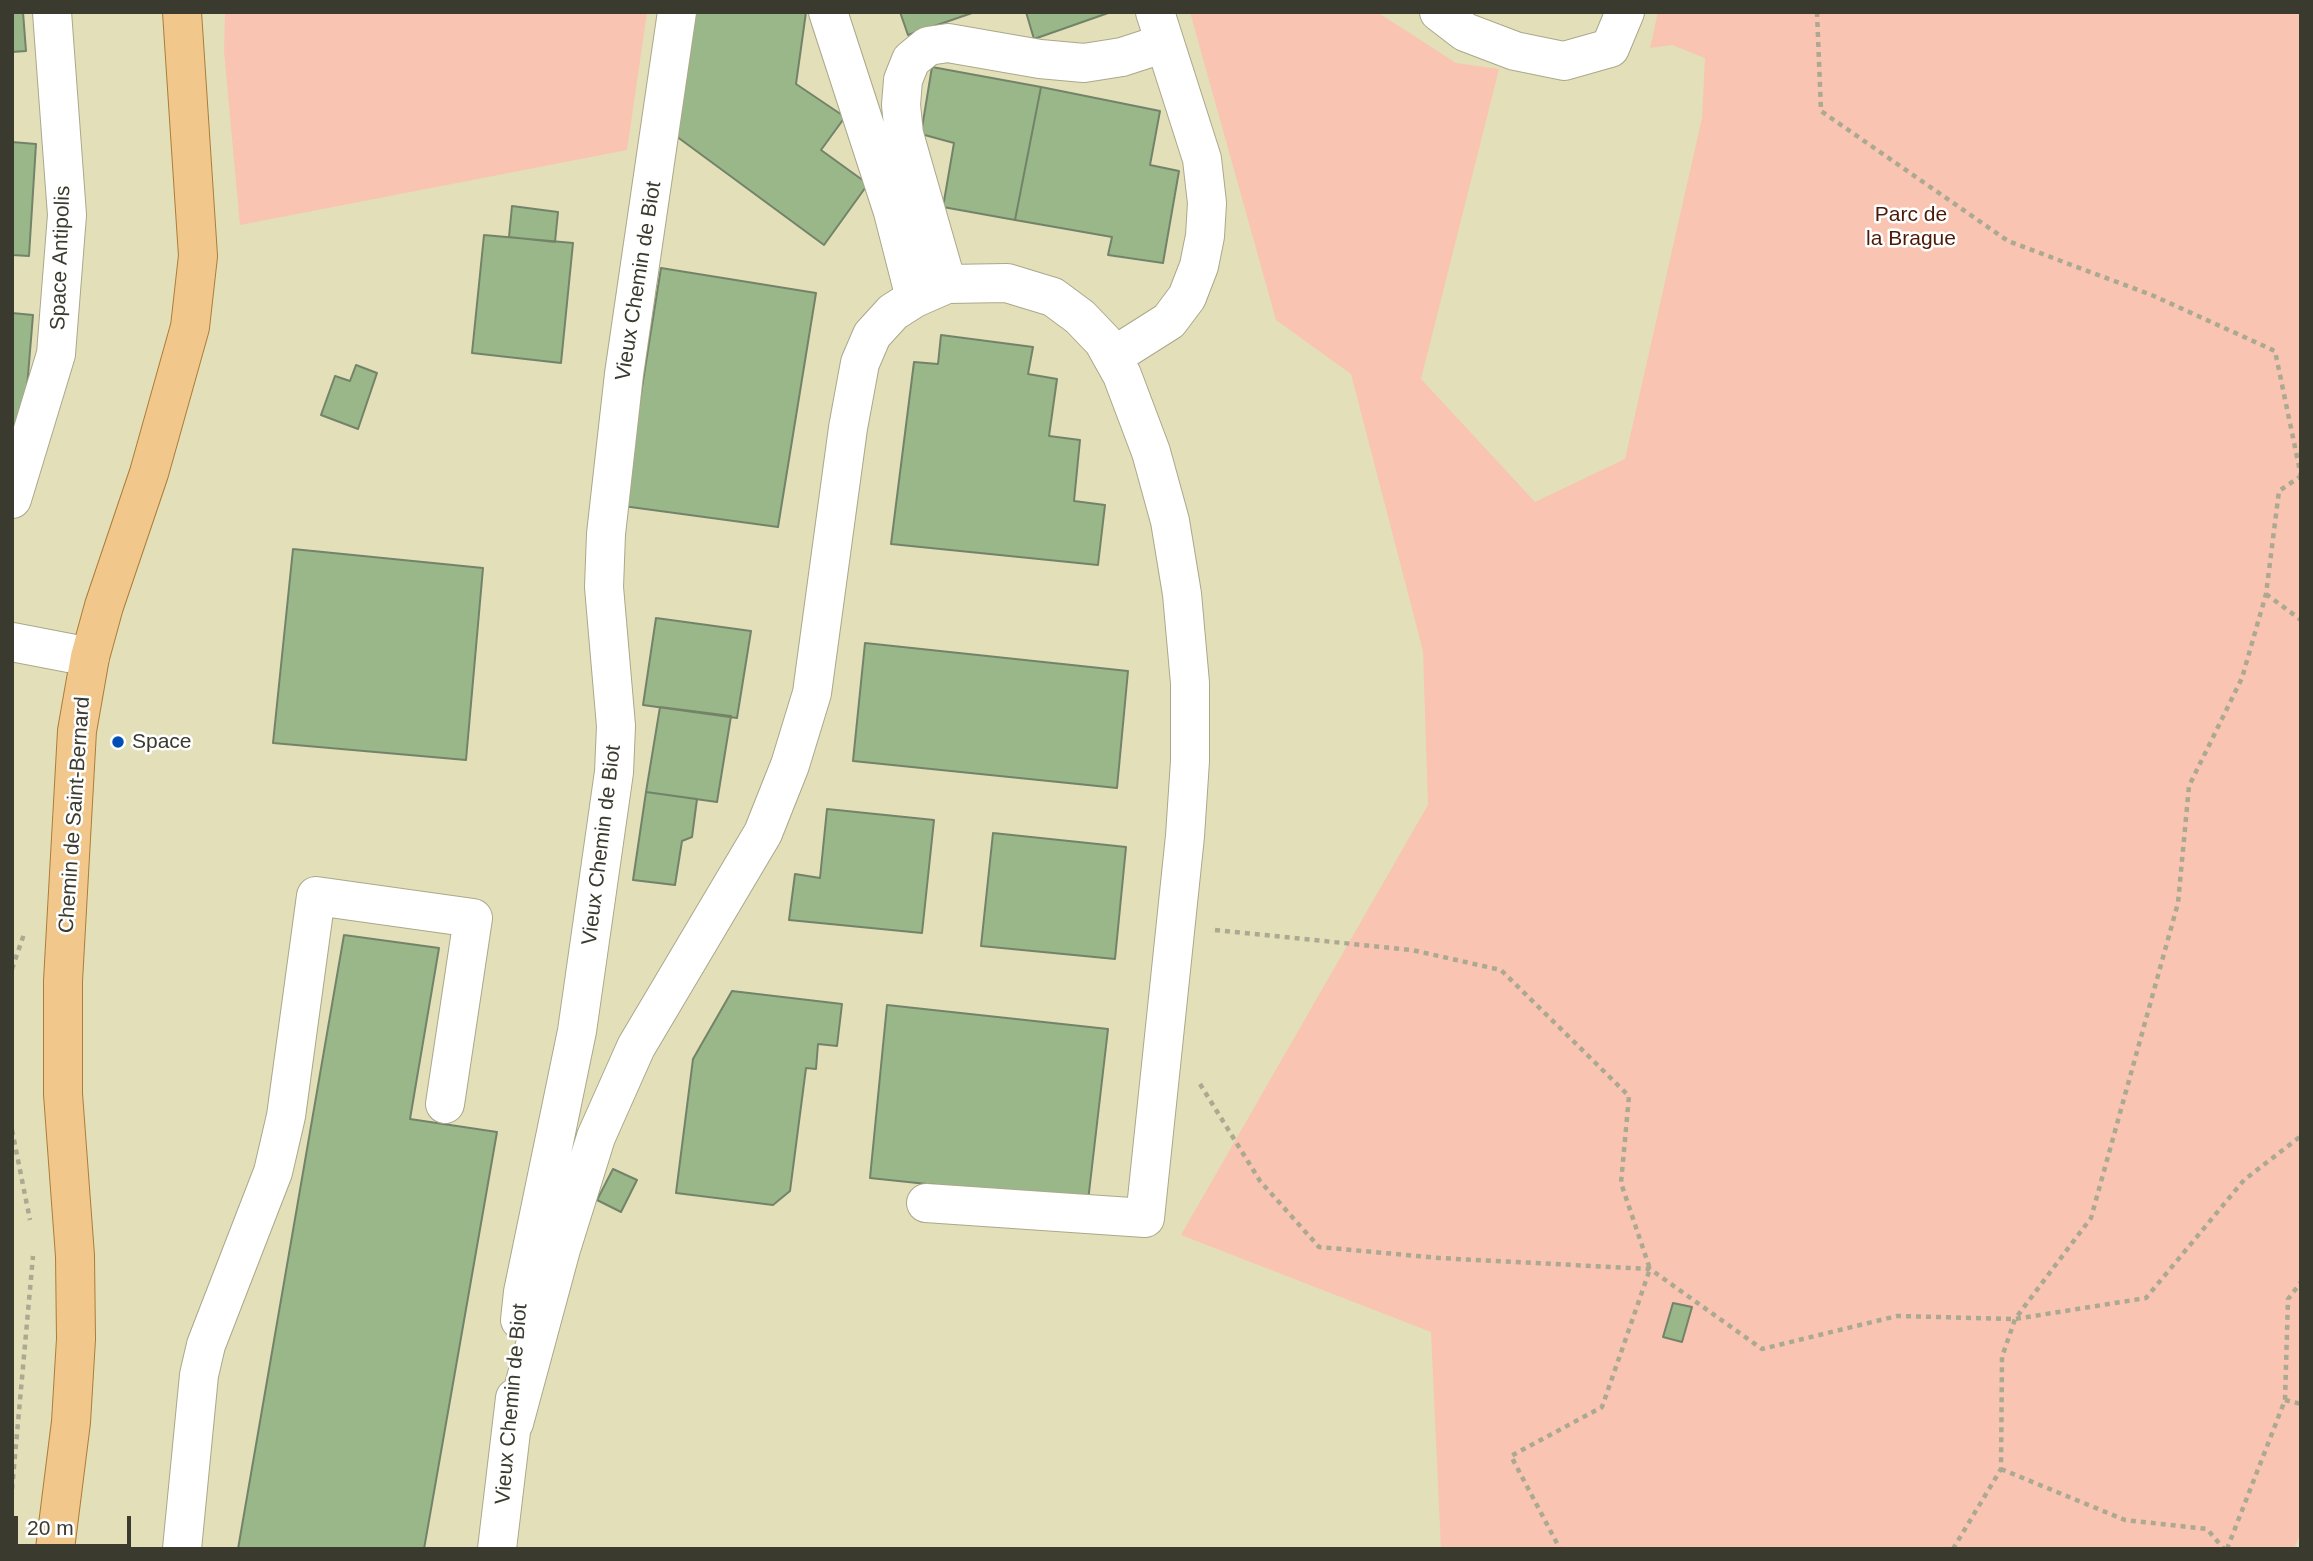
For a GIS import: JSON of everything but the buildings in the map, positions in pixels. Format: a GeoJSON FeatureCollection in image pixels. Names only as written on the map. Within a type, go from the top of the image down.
{"type":"FeatureCollection","features":[{"type":"Feature","properties":{"kind":"main road","name":"Chemin de Saint-Bernard"},"geometry":{"type":"LineString","coordinates":[[55,1549],[71,1422],[76,1339],[75,1256],[63,1094],[63,981],[77,731],[90,657],[171,401],[190,327],[198,256],[182,12]]}},
{"type":"Feature","properties":{"kind":"street","name":"Space Antipolis"},"geometry":{"type":"LineString","coordinates":[[12,499],[56,354],[67,215],[52,12]]}},
{"type":"Feature","properties":{"kind":"street","name":"Vieux Chemin de Biot"},"geometry":{"type":"LineString","coordinates":[[497,1549],[514,1423],[523,1292],[577,1031],[614,772],[616,726],[604,587],[606,534],[624,374],[677,12]]}},
{"type":"Feature","properties":{"kind":"street"},"geometry":{"type":"LineString","coordinates":[[828,12],[893,212],[931,291]]}},
{"type":"Feature","properties":{"kind":"street"},"geometry":{"type":"LineString","coordinates":[[1439,12],[1465,32],[1515,51],[1564,61],[1610,48],[1625,12]]}},
{"type":"Feature","properties":{"kind":"street"},"geometry":{"type":"LineString","coordinates":[[931,291],[901,105],[903,80],[911,60],[928,46],[948,43],[1040,59],[1084,63],[1122,57],[1160,27],[1202,159],[1207,203],[1205,236],[1199,266],[1187,297],[1169,320],[1112,357]]}},
{"type":"Feature","properties":{"kind":"street"},"geometry":{"type":"LineString","coordinates":[[514,1423],[561,1249],[596,1137],[636,1047],[763,833],[790,765],[812,693],[848,428],[860,363],[872,335],[893,312],[931,291],[1007,283],[1053,297],[1080,317],[1103,341],[1122,375],[1151,452],[1170,521],[1190,683],[1190,761],[1176,925],[1145,1218],[926,1203]]}},
{"type":"Feature","properties":{"kind":"street"},"geometry":{"type":"LineString","coordinates":[[12,642],[90,657]]}},
{"type":"Feature","properties":{"kind":"street"},"geometry":{"type":"LineString","coordinates":[[182,1549],[199,1375],[206,1345],[273,1172],[286,1116],[316,896],[473,918],[445,1104]]}},
{"type":"Feature","properties":{"kind":"path"},"geometry":{"type":"LineString","coordinates":[[1817,12],[1821,111],[2008,241],[2154,296],[2275,351],[2301,476],[2279,491],[2266,594],[2242,678],[2189,786],[2178,903],[2091,1218],[2015,1320],[2002,1357],[2001,1469],[1953,1549]]}},
{"type":"Feature","properties":{"kind":"path"},"geometry":{"type":"LineString","coordinates":[[2266,594],[2301,620]]}},
{"type":"Feature","properties":{"kind":"path"},"geometry":{"type":"LineString","coordinates":[[1176,925],[1412,950],[1501,970],[1629,1097],[1621,1183],[1650,1269],[1602,1407],[1511,1456],[1560,1549]]}},
{"type":"Feature","properties":{"kind":"path"},"geometry":{"type":"LineString","coordinates":[[1166,1028],[1260,1181],[1319,1247],[1439,1258],[1650,1269],[1762,1349],[1897,1316],[2015,1320],[2146,1298],[2244,1180],[2301,1136]]}},
{"type":"Feature","properties":{"kind":"path"},"geometry":{"type":"LineString","coordinates":[[12,1130],[31,1225]]}},
{"type":"Feature","properties":{"kind":"path"},"geometry":{"type":"LineString","coordinates":[[12,1489],[32,1246]]}},
{"type":"Feature","properties":{"kind":"path"},"geometry":{"type":"LineString","coordinates":[[2001,1469],[2125,1520],[2207,1529],[2226,1549],[2285,1400],[2288,1299],[2301,1282]]}},
{"type":"Feature","properties":{"kind":"path"},"geometry":{"type":"LineString","coordinates":[[2285,1400],[2301,1404]]}},
{"type":"Feature","properties":{"kind":"shaded area"},"geometry":{"type":"Polygon","coordinates":[[[12,12],[2301,12],[2301,1549],[12,1549],[12,12]]]}},
{"type":"Feature","properties":{"kind":"green space"},"geometry":{"type":"Polygon","coordinates":[[[225,12],[647,12],[627,150],[240,225],[224,51],[225,12]]]}},
{"type":"Feature","properties":{"kind":"green space","name":"Parc de la Brague"},"geometry":{"type":"Polygon","coordinates":[[[1190,12],[1377,12],[1456,63],[1499,69],[1421,379],[1535,502],[1625,459],[1702,118],[1705,58],[1672,45],[1650,48],[1658,12],[2301,12],[2301,1532],[2294,1549],[1441,1549],[1431,1332],[1181,1235],[1428,805],[1423,651],[1351,374],[1276,320],[1190,12]]]}},
{"type":"Feature","properties":{"kind":"place","name":"Space"},"geometry":{"type":"Point","coordinates":[118,742]}}]}
